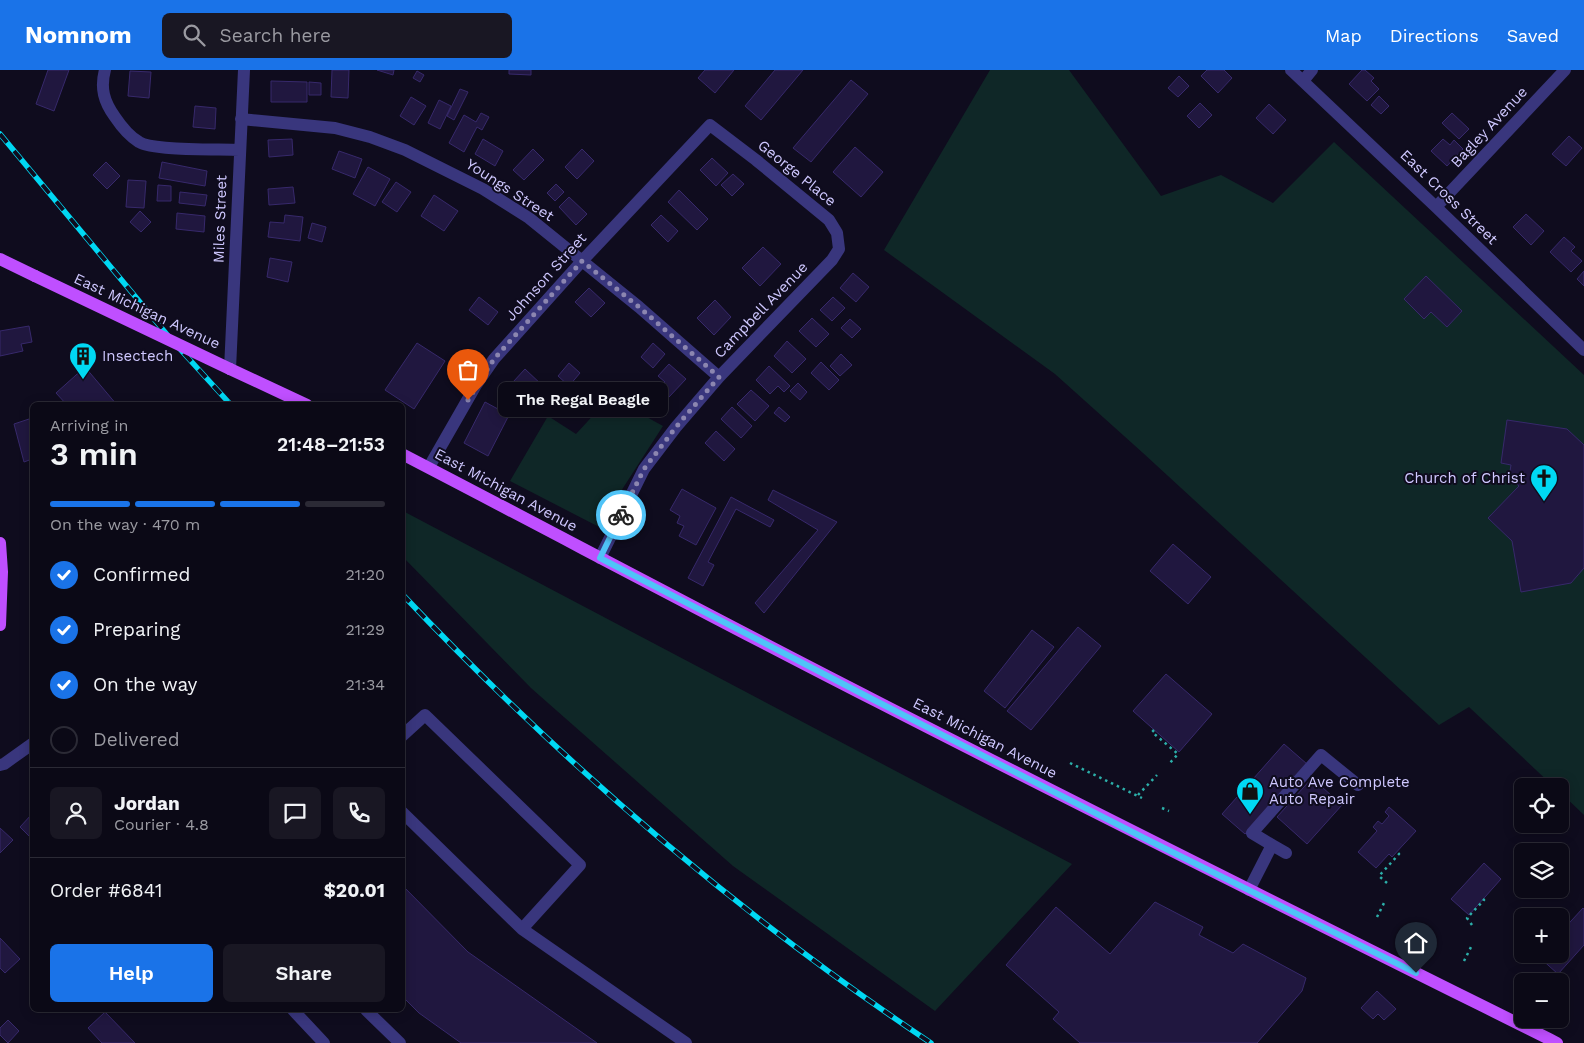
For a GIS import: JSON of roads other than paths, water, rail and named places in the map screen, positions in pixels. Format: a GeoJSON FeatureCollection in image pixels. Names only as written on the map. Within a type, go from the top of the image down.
{"type":"FeatureCollection","features":[{"type":"Feature","properties":{"kind":"main road","name":"East Michigan Avenue"},"geometry":{"type":"LineString","coordinates":[[0,259],[301,402]]}},
{"type":"Feature","properties":{"kind":"main road","name":"East Michigan Avenue"},"geometry":{"type":"LineString","coordinates":[[405,455],[874,700],[1557,1043]]}},
{"type":"Feature","properties":{"kind":"main road"},"geometry":{"type":"LineString","coordinates":[[0,542],[2,572],[0,625]]}},
{"type":"Feature","properties":{"kind":"street"},"geometry":{"type":"LineString","coordinates":[[106,70],[102,82],[106,105],[124,129],[139,143],[156,147],[239,150]]}},
{"type":"Feature","properties":{"kind":"street","name":"Miles Street"},"geometry":{"type":"LineString","coordinates":[[230,369],[244,70]]}},
{"type":"Feature","properties":{"kind":"street","name":"East Cross Street"},"geometry":{"type":"LineString","coordinates":[[1291,70],[1584,350]]}},
{"type":"Feature","properties":{"kind":"street"},"geometry":{"type":"LineString","coordinates":[[1303,81],[1312,70]]}},
{"type":"Feature","properties":{"kind":"street","name":"Bagley Avenue"},"geometry":{"type":"LineString","coordinates":[[1436,207],[1565,70]]}},
{"type":"Feature","properties":{"kind":"street","name":"Youngs Street"},"geometry":{"type":"LineString","coordinates":[[241,119],[335,128],[370,137],[406,150],[484,189],[529,218],[639,307],[719,377]]}},
{"type":"Feature","properties":{"kind":"street","name":"Johnson Street"},"geometry":{"type":"LineString","coordinates":[[429,467],[476,385],[494,359],[582,261],[710,125]]}},
{"type":"Feature","properties":{"kind":"street","name":"George Place"},"geometry":{"type":"LineString","coordinates":[[710,125],[764,166],[829,220],[837,233],[839,249],[832,260]]}},
{"type":"Feature","properties":{"kind":"street","name":"Campbell Avenue"},"geometry":{"type":"LineString","coordinates":[[600,558],[644,469],[676,427],[719,377],[832,260]]}},
{"type":"Feature","properties":{"kind":"street"},"geometry":{"type":"LineString","coordinates":[[405,733],[426,715],[580,865],[522,929]]}},
{"type":"Feature","properties":{"kind":"street"},"geometry":{"type":"LineString","coordinates":[[0,764],[4,764],[30,745]]}},
{"type":"Feature","properties":{"kind":"street"},"geometry":{"type":"LineString","coordinates":[[1286,853],[1252,833],[1321,755],[1358,785]]}},
{"type":"Feature","properties":{"kind":"street"},"geometry":{"type":"LineString","coordinates":[[405,815],[522,929],[686,1043]]}},
{"type":"Feature","properties":{"kind":"street"},"geometry":{"type":"LineString","coordinates":[[1249,890],[1272,845]]}},
{"type":"Feature","properties":{"kind":"street"},"geometry":{"type":"LineString","coordinates":[[296,1012],[324,1043]]}},
{"type":"Feature","properties":{"kind":"street"},"geometry":{"type":"LineString","coordinates":[[368,1012],[400,1043]]}},
{"type":"Feature","properties":{"kind":"railway"},"geometry":{"type":"LineString","coordinates":[[0,134],[169,337],[228,402]]}},
{"type":"Feature","properties":{"kind":"railway"},"geometry":{"type":"LineString","coordinates":[[405,597],[525,717],[654,834],[789,942],[859,994],[931,1043]]}},
{"type":"Feature","properties":{"kind":"place","name":"Insectech"},"geometry":{"type":"Point","coordinates":[83,380]}},
{"type":"Feature","properties":{"kind":"place","name":"The Regal Beagle"},"geometry":{"type":"Point","coordinates":[468,400]}},
{"type":"Feature","properties":{"kind":"place","name":"Church of Christ"},"geometry":{"type":"Point","coordinates":[1544,502]}},
{"type":"Feature","properties":{"kind":"place","name":"Auto Ave Complete Auto Repair"},"geometry":{"type":"Point","coordinates":[1250,815]}}]}
